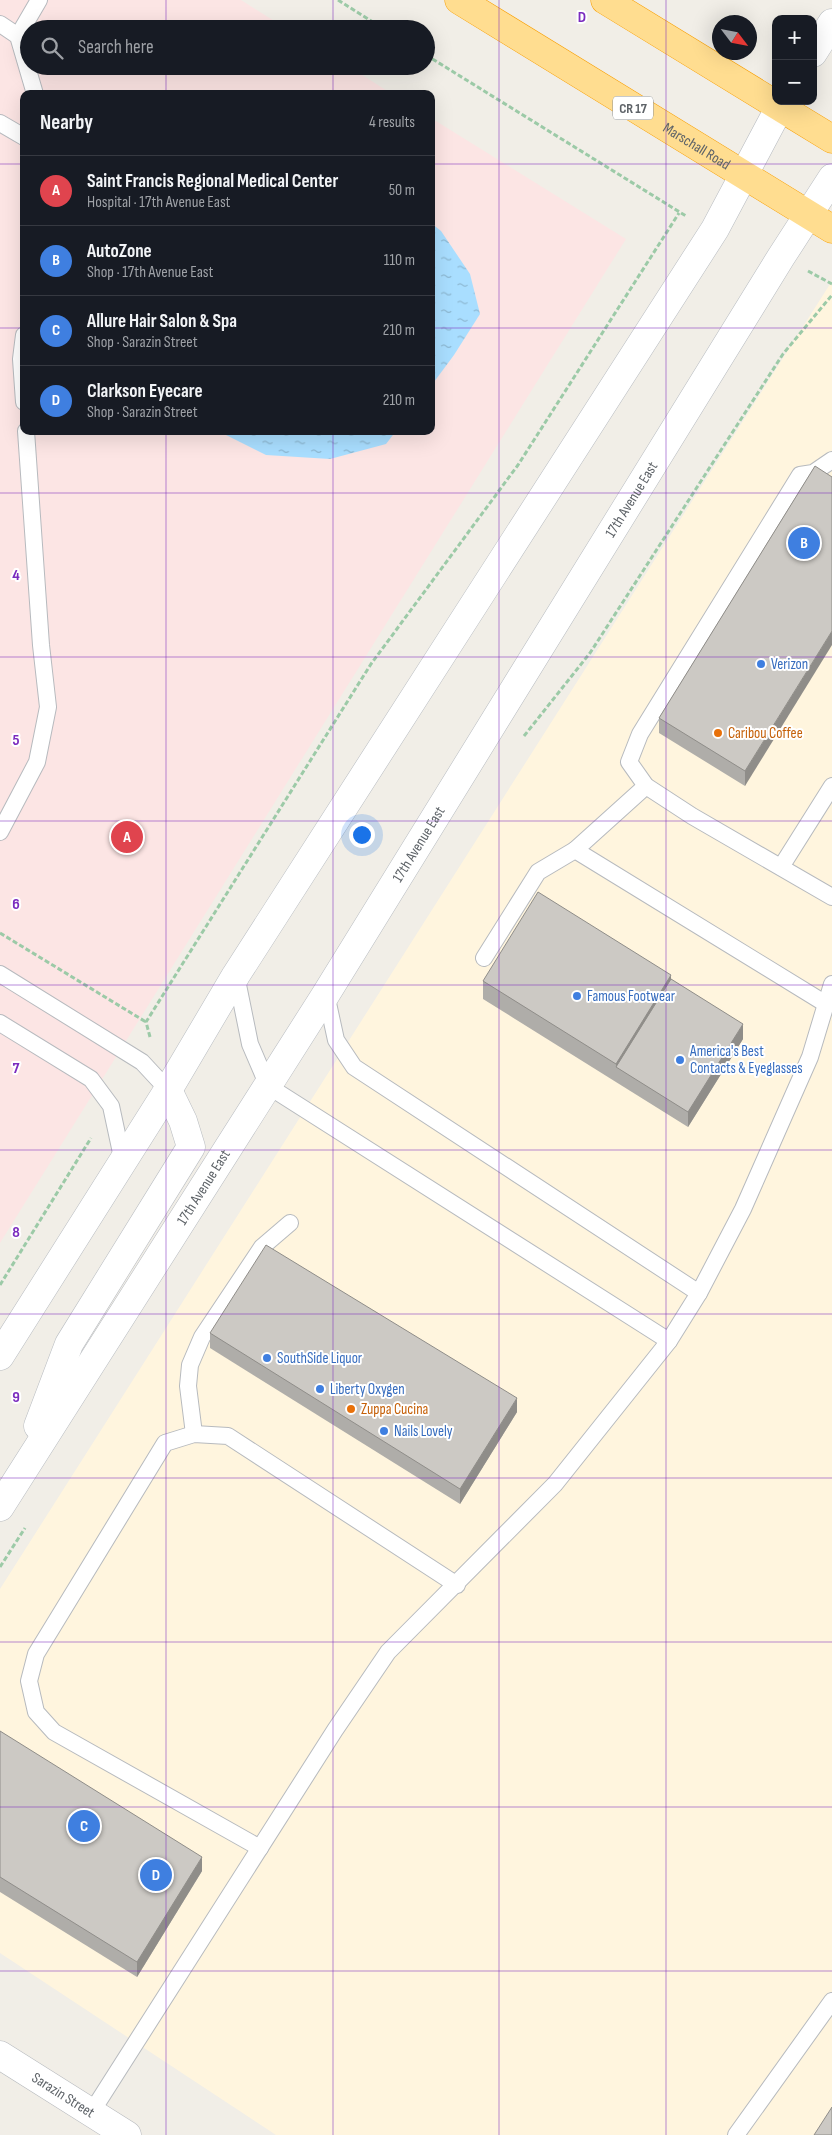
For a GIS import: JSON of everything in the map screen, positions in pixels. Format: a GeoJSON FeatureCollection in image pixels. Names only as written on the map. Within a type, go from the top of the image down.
{"type":"FeatureCollection","features":[{"type":"Feature","properties":{"kind":"highway","name":"Marschall Road"},"geometry":{"type":"LineString","coordinates":[[459,0],[832,229]]}},
{"type":"Feature","properties":{"kind":"highway"},"geometry":{"type":"LineString","coordinates":[[606,0],[772,98]]}},
{"type":"Feature","properties":{"kind":"highway"},"geometry":{"type":"LineString","coordinates":[[783,105],[832,139]]}},
{"type":"Feature","properties":{"kind":"street"},"geometry":{"type":"LineString","coordinates":[[817,47],[832,23]]}},
{"type":"Feature","properties":{"kind":"street"},"geometry":{"type":"LineString","coordinates":[[0,1356],[168,1090],[236,975],[715,229],[781,105]]}},
{"type":"Feature","properties":{"kind":"street","name":"17th Avenue East"},"geometry":{"type":"LineString","coordinates":[[0,1507],[326,994],[807,214],[832,178]]}},
{"type":"Feature","properties":{"kind":"street"},"geometry":{"type":"LineString","coordinates":[[16,1481],[69,1344],[191,1147],[183,1121],[168,1090]]}},
{"type":"Feature","properties":{"kind":"street","name":"Sarazin Street"},"geometry":{"type":"LineString","coordinates":[[0,2054],[127,2135]]}},
{"type":"Feature","properties":{"kind":"lane"},"geometry":{"type":"LineString","coordinates":[[27,20],[39,0]]}},
{"type":"Feature","properties":{"kind":"lane"},"geometry":{"type":"LineString","coordinates":[[0,24],[18,36],[20,43]]}},
{"type":"Feature","properties":{"kind":"lane"},"geometry":{"type":"LineString","coordinates":[[29,75],[34,90]]}},
{"type":"Feature","properties":{"kind":"lane"},"geometry":{"type":"LineString","coordinates":[[0,123],[20,135]]}},
{"type":"Feature","properties":{"kind":"lane"},"geometry":{"type":"LineString","coordinates":[[0,832],[38,762],[48,707],[41,645],[26,435]]}},
{"type":"Feature","properties":{"kind":"lane"},"geometry":{"type":"LineString","coordinates":[[832,460],[813,473],[800,476],[640,734],[629,762],[646,786],[692,816],[832,897]]}},
{"type":"Feature","properties":{"kind":"lane"},"geometry":{"type":"LineString","coordinates":[[484,958],[538,872],[575,850],[646,786]]}},
{"type":"Feature","properties":{"kind":"lane"},"geometry":{"type":"LineString","coordinates":[[781,867],[832,786]]}},
{"type":"Feature","properties":{"kind":"lane"},"geometry":{"type":"LineString","coordinates":[[575,850],[826,1004]]}},
{"type":"Feature","properties":{"kind":"lane"},"geometry":{"type":"LineString","coordinates":[[0,974],[142,1062],[168,1090]]}},
{"type":"Feature","properties":{"kind":"lane"},"geometry":{"type":"LineString","coordinates":[[236,975],[250,1044],[268,1086],[669,1341]]}},
{"type":"Feature","properties":{"kind":"lane"},"geometry":{"type":"LineString","coordinates":[[91,2113],[335,1730],[388,1652],[556,1484],[669,1341],[699,1292],[743,1209],[806,1066],[832,984]]}},
{"type":"Feature","properties":{"kind":"lane"},"geometry":{"type":"LineString","coordinates":[[326,994],[336,1040],[354,1067],[699,1292]]}},
{"type":"Feature","properties":{"kind":"lane"},"geometry":{"type":"LineString","coordinates":[[0,1023],[91,1079],[111,1106],[123,1162]]}},
{"type":"Feature","properties":{"kind":"lane"},"geometry":{"type":"LineString","coordinates":[[194,1434],[188,1386],[190,1364],[202,1337],[262,1247],[290,1223]]}},
{"type":"Feature","properties":{"kind":"lane"},"geometry":{"type":"LineString","coordinates":[[260,1848],[54,1732],[36,1712],[29,1681],[36,1654],[165,1443],[194,1434],[228,1436],[457,1585]]}},
{"type":"Feature","properties":{"kind":"lane"},"geometry":{"type":"LineString","coordinates":[[736,2135],[832,2001]]}},
{"type":"Feature","properties":{"kind":"path"},"geometry":{"type":"LineString","coordinates":[[338,0],[370,20]]}},
{"type":"Feature","properties":{"kind":"path"},"geometry":{"type":"LineString","coordinates":[[435,61],[679,213],[715,229]]}},
{"type":"Feature","properties":{"kind":"path"},"geometry":{"type":"LineString","coordinates":[[146,1022],[371,664],[518,465],[679,213]]}},
{"type":"Feature","properties":{"kind":"path"},"geometry":{"type":"LineString","coordinates":[[781,257],[832,284]]}},
{"type":"Feature","properties":{"kind":"path"},"geometry":{"type":"LineString","coordinates":[[519,743],[590,653],[783,354],[832,294]]}},
{"type":"Feature","properties":{"kind":"path"},"geometry":{"type":"LineString","coordinates":[[0,933],[146,1022],[152,1042],[142,1062]]}},
{"type":"Feature","properties":{"kind":"path"},"geometry":{"type":"LineString","coordinates":[[0,1285],[111,1106]]}},
{"type":"Feature","properties":{"kind":"path"},"geometry":{"type":"LineString","coordinates":[[0,1567],[26,1526]]}},
{"type":"Feature","properties":{"kind":"shaded area"},"geometry":{"type":"Polygon","coordinates":[[[0,0],[241,0],[273,20],[20,20],[20,75],[362,75],[386,90],[20,90],[20,435],[435,435],[435,120],[626,239],[0,1243],[0,0]]]}},
{"type":"Feature","properties":{"kind":"shaded area"},"geometry":{"type":"Polygon","coordinates":[[[832,281],[832,2135],[276,2135],[0,1953],[0,1589],[832,281]]]}},
{"type":"Feature","properties":{"kind":"water"},"geometry":{"type":"Polygon","coordinates":[[[435,226],[441,231],[470,274],[480,314],[435,381],[435,226]]]}},
{"type":"Feature","properties":{"kind":"water"},"geometry":{"type":"Polygon","coordinates":[[[226,435],[393,435],[386,444],[330,459],[266,455],[226,435]]]}},
{"type":"Feature","properties":{"kind":"building"},"geometry":{"type":"Polygon","coordinates":[[[815,466],[832,477],[832,631],[745,771],[659,718],[815,466]]]}},
{"type":"Feature","properties":{"kind":"building","name":"Famous Footwear"},"geometry":{"type":"Polygon","coordinates":[[[538,892],[671,975],[616,1064],[483,981],[538,892]]]}},
{"type":"Feature","properties":{"kind":"building","name":"America's Best Contacts & Eyeglasses"},"geometry":{"type":"Polygon","coordinates":[[[671,979],[743,1024],[688,1112],[616,1067],[671,979]]]}},
{"type":"Feature","properties":{"kind":"building"},"geometry":{"type":"Polygon","coordinates":[[[266,1245],[517,1398],[460,1489],[210,1333],[266,1245]]]}},
{"type":"Feature","properties":{"kind":"building"},"geometry":{"type":"Polygon","coordinates":[[[0,1731],[202,1857],[137,1962],[0,1877],[0,1731]]]}},
{"type":"Feature","properties":{"kind":"building"},"geometry":{"type":"Polygon","coordinates":[[[832,2107],[832,2135],[814,2135],[832,2107]]]}},
{"type":"Feature","properties":{"kind":"place","name":"AutoZone"},"geometry":{"type":"Point","coordinates":[804,543]}},
{"type":"Feature","properties":{"kind":"place","name":"Verizon"},"geometry":{"type":"Point","coordinates":[761,664]}},
{"type":"Feature","properties":{"kind":"place","name":"Caribou Coffee"},"geometry":{"type":"Point","coordinates":[718,733]}},
{"type":"Feature","properties":{"kind":"place","name":"Saint Francis Regional Medical Center"},"geometry":{"type":"Point","coordinates":[127,837]}},
{"type":"Feature","properties":{"kind":"place","name":"Famous Footwear"},"geometry":{"type":"Point","coordinates":[577,996]}},
{"type":"Feature","properties":{"kind":"place","name":"America's Best Contacts & Eyeglasses"},"geometry":{"type":"Point","coordinates":[680,1060]}},
{"type":"Feature","properties":{"kind":"place","name":"SouthSide Liquor"},"geometry":{"type":"Point","coordinates":[267,1358]}},
{"type":"Feature","properties":{"kind":"place","name":"Liberty Oxygen"},"geometry":{"type":"Point","coordinates":[320,1389]}},
{"type":"Feature","properties":{"kind":"place","name":"Zuppa Cucina"},"geometry":{"type":"Point","coordinates":[351,1409]}},
{"type":"Feature","properties":{"kind":"place","name":"Nails Lovely"},"geometry":{"type":"Point","coordinates":[384,1431]}},
{"type":"Feature","properties":{"kind":"place","name":"Allure Hair Salon & Spa"},"geometry":{"type":"Point","coordinates":[84,1826]}},
{"type":"Feature","properties":{"kind":"place","name":"Clarkson Eyecare"},"geometry":{"type":"Point","coordinates":[156,1875]}}]}
